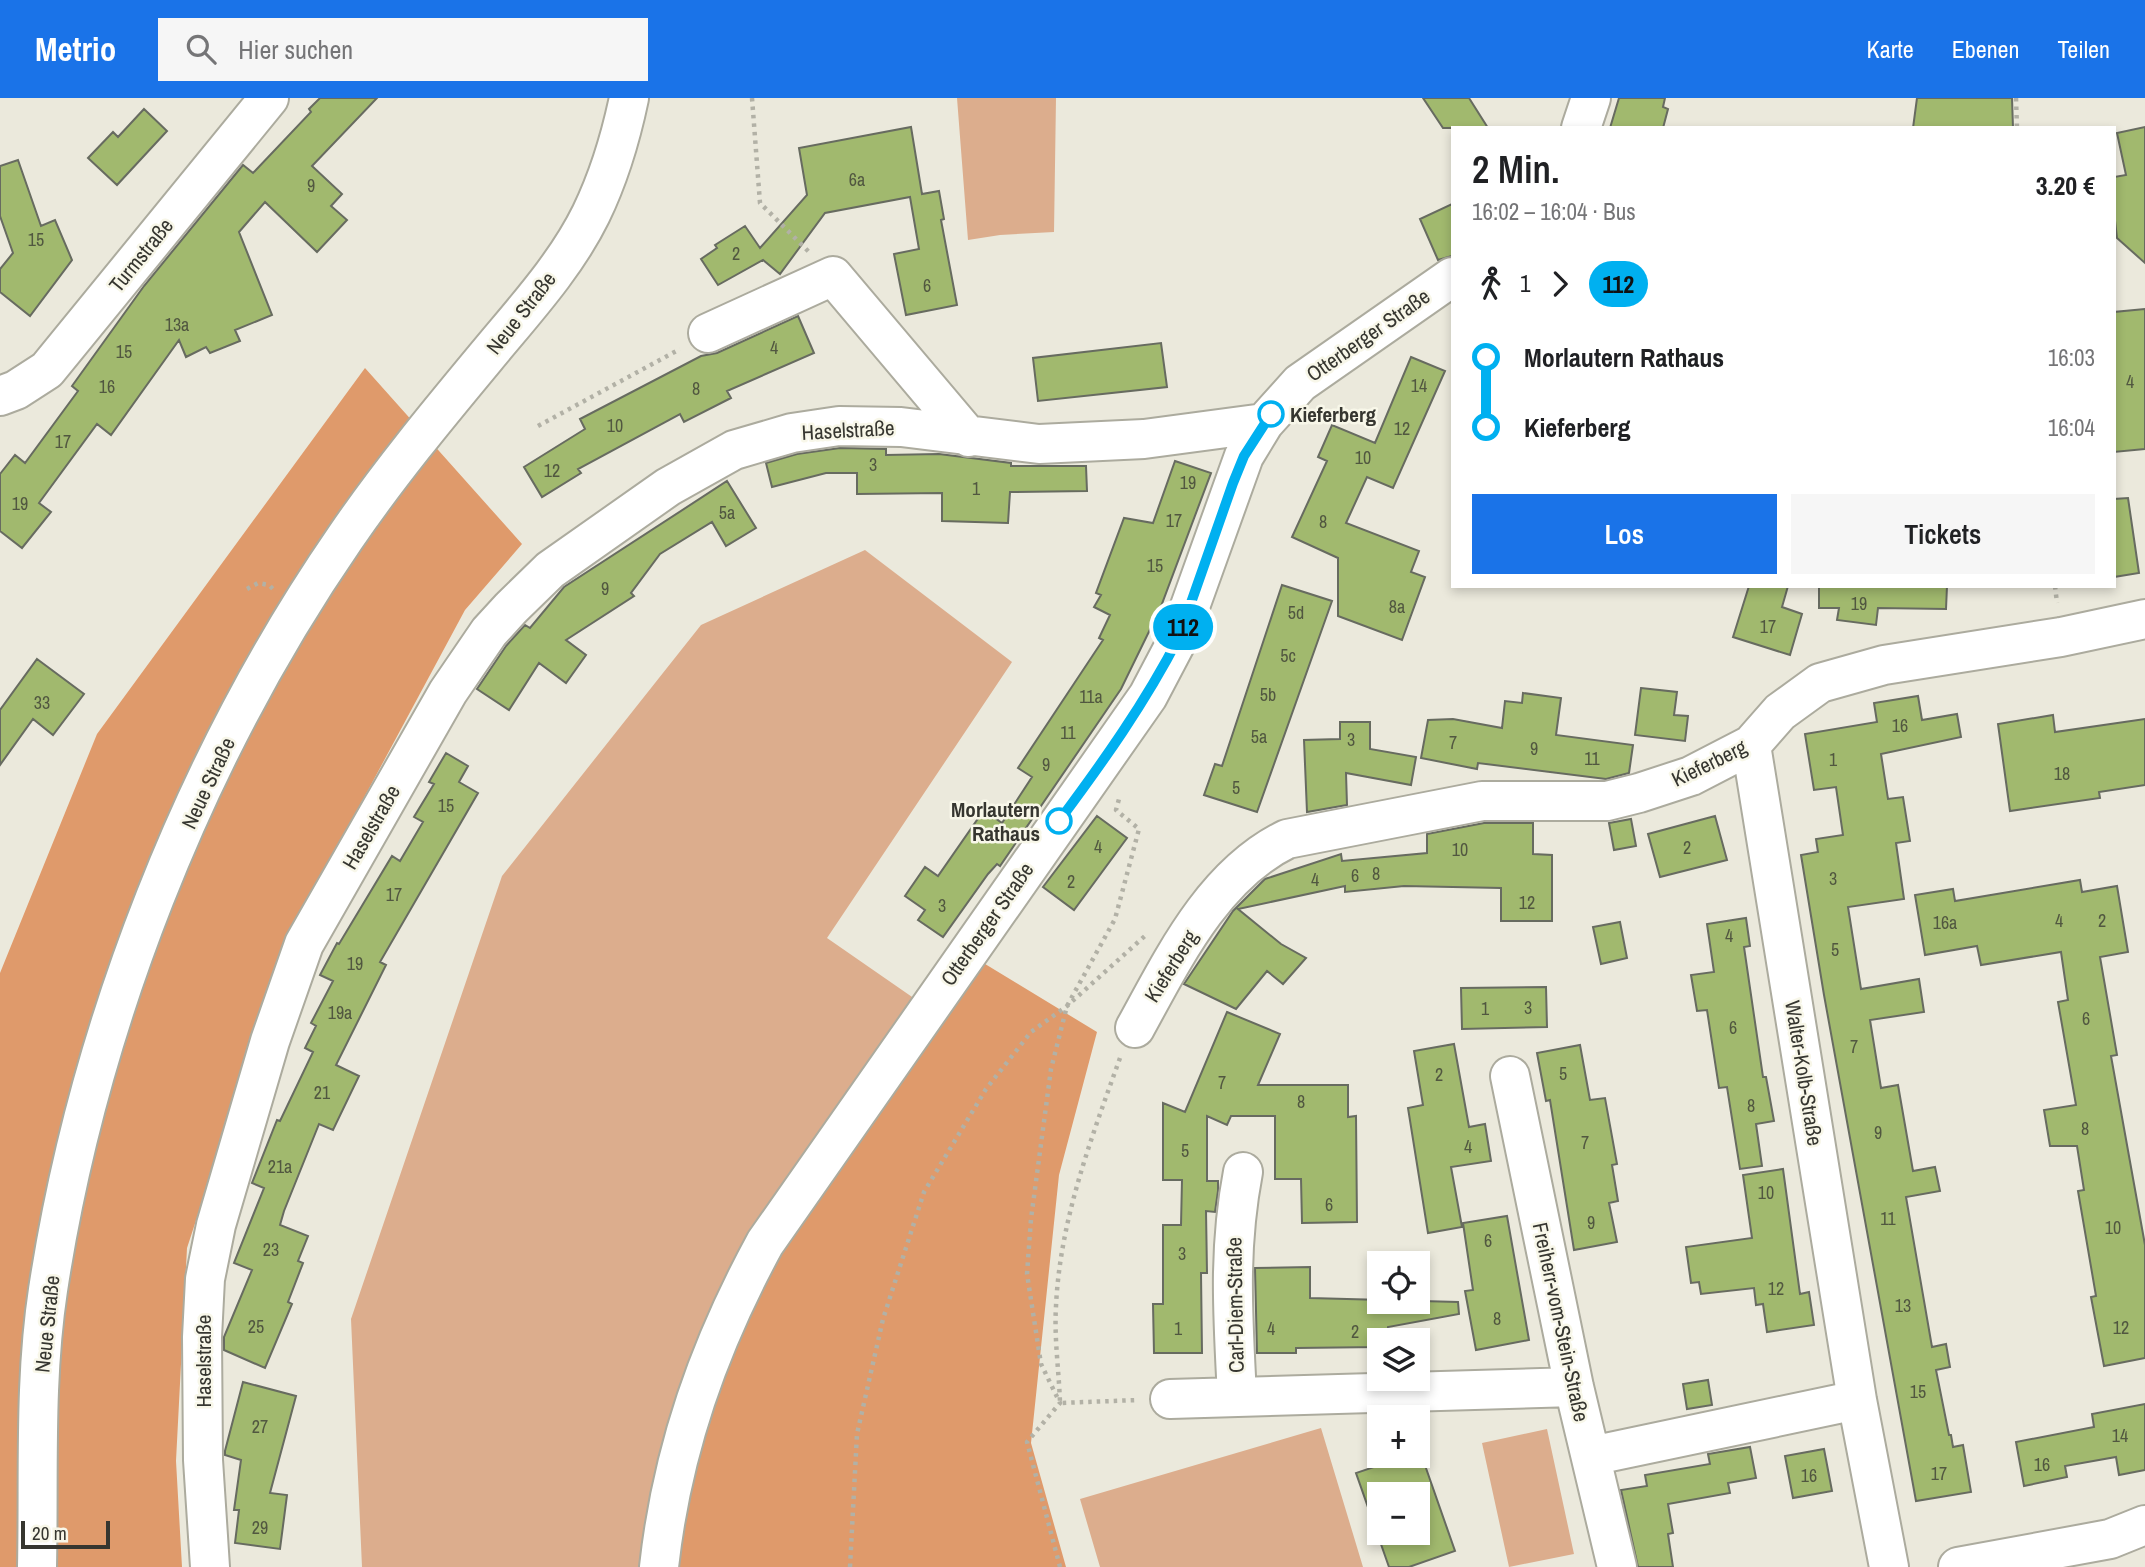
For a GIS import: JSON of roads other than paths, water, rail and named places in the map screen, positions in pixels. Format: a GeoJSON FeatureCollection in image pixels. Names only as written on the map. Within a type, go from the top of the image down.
{"type":"FeatureCollection","features":[{"type":"Feature","properties":{"kind":"street","name":"Turmstraße"},"geometry":{"type":"LineString","coordinates":[[0,396],[16,390],[47,370],[269,98]]}},
{"type":"Feature","properties":{"kind":"street","name":"Neue Straße"},"geometry":{"type":"LineString","coordinates":[[37,1567],[40,1367],[48,1291],[98,1065],[150,912],[214,768],[288,626],[344,539],[411,447],[536,298],[572,247],[591,214],[629,98]]}},
{"type":"Feature","properties":{"kind":"street"},"geometry":{"type":"LineString","coordinates":[[1582,126],[1591,98]]}},
{"type":"Feature","properties":{"kind":"street"},"geometry":{"type":"LineString","coordinates":[[708,333],[833,276],[969,437]]}},
{"type":"Feature","properties":{"kind":"street","name":"Otterberger Straße"},"geometry":{"type":"LineString","coordinates":[[659,1567],[671,1482],[687,1418],[715,1343],[760,1253],[928,1008],[1148,696],[1179,637],[1244,456],[1264,423],[1300,383],[1451,278]]}},
{"type":"Feature","properties":{"kind":"street","name":"Haselstraße"},"geometry":{"type":"LineString","coordinates":[[210,1567],[203,1460],[202,1337],[205,1279],[216,1225],[270,1041],[304,944],[455,682],[489,632],[550,570],[667,487],[734,450],[793,433],[839,426],[901,427],[1039,444],[1118,440],[1264,423]]}},
{"type":"Feature","properties":{"kind":"street","name":"Kieferberg"},"geometry":{"type":"LineString","coordinates":[[1135,1028],[1166,971],[1211,904],[1240,869],[1264,850],[1287,839],[1482,801],[1607,801],[1691,776],[1751,746],[1780,712],[1820,682],[1884,665],[2061,637],[2145,619]]}},
{"type":"Feature","properties":{"kind":"street","name":"Walter-Kolb-Straße"},"geometry":{"type":"LineString","coordinates":[[1751,746],[1857,1400],[1889,1567]]}},
{"type":"Feature","properties":{"kind":"street","name":"Freiherr-vom-Stein-Straße"},"geometry":{"type":"LineString","coordinates":[[1510,1076],[1574,1387],[1617,1567]]}},
{"type":"Feature","properties":{"kind":"street","name":"Carl-Diem-Straße"},"geometry":{"type":"LineString","coordinates":[[1237,1396],[1233,1223],[1243,1172]]}},
{"type":"Feature","properties":{"kind":"street","name":"Carl-Diem-Straße"},"geometry":{"type":"LineString","coordinates":[[1170,1399],[1574,1387]]}},
{"type":"Feature","properties":{"kind":"street"},"geometry":{"type":"LineString","coordinates":[[1591,1456],[1857,1400]]}},
{"type":"Feature","properties":{"kind":"street"},"geometry":{"type":"LineString","coordinates":[[1958,1567],[2110,1539],[2145,1525]]}},
{"type":"Feature","properties":{"kind":"place","name":"Kieferberg"},"geometry":{"type":"Point","coordinates":[1271,414]}},
{"type":"Feature","properties":{"kind":"place","name":"Morlautern Rathaus"},"geometry":{"type":"Point","coordinates":[1059,821]}}]}
